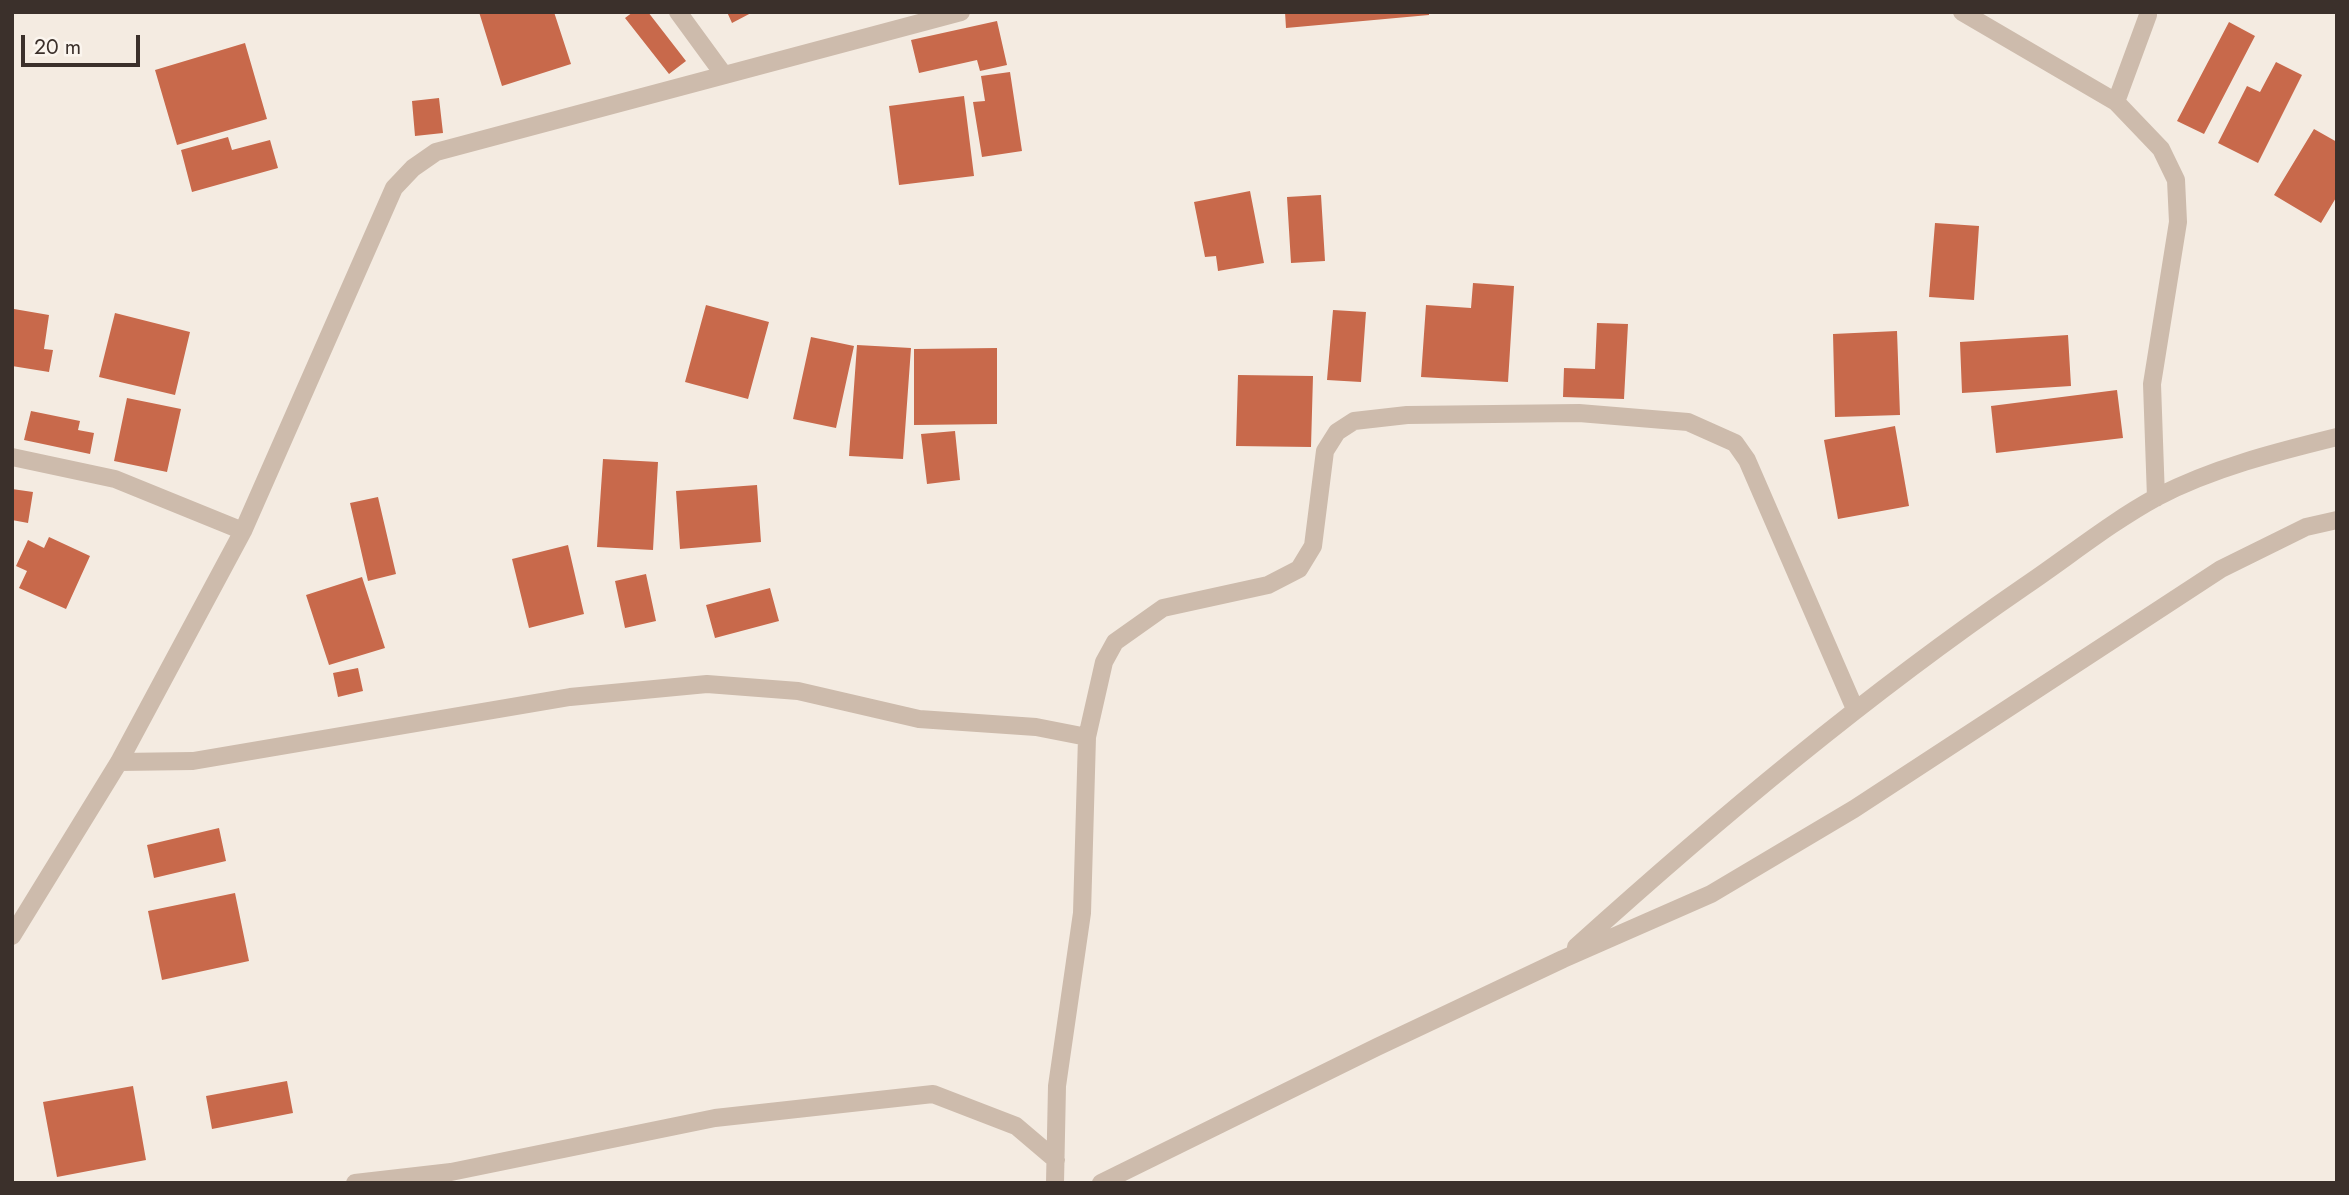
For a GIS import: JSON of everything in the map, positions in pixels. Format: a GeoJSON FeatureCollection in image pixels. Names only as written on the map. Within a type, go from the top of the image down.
{"type":"FeatureCollection","features":[{"type":"Feature","properties":{"kind":"street"},"geometry":{"type":"LineString","coordinates":[[678,12],[724,75]]}},
{"type":"Feature","properties":{"kind":"street"},"geometry":{"type":"LineString","coordinates":[[12,936],[119,762],[243,531],[394,188],[413,168],[436,152],[961,12]]}},
{"type":"Feature","properties":{"kind":"street"},"geometry":{"type":"LineString","coordinates":[[1962,12],[2116,102],[2161,149],[2176,180],[2178,222],[2152,384],[2156,498]]}},
{"type":"Feature","properties":{"kind":"street"},"geometry":{"type":"LineString","coordinates":[[2116,102],[2148,15]]}},
{"type":"Feature","properties":{"kind":"street"},"geometry":{"type":"LineString","coordinates":[[1055,1183],[1057,1086],[1082,913],[1087,737],[1104,662],[1115,642],[1163,608],[1268,584],[1299,569],[1313,546],[1325,451],[1337,432],[1354,421],[1407,415],[1579,413],[1688,422],[1735,443],[1747,460],[1855,709]]}},
{"type":"Feature","properties":{"kind":"street"},"geometry":{"type":"LineString","coordinates":[[1563,958],[1649,881],[1855,709],[1966,627],[2156,498],[2259,457],[2337,437]]}},
{"type":"Feature","properties":{"kind":"street"},"geometry":{"type":"LineString","coordinates":[[12,457],[115,479],[243,531]]}},
{"type":"Feature","properties":{"kind":"street"},"geometry":{"type":"LineString","coordinates":[[1101,1183],[1563,958],[1711,894],[1854,809],[2221,569],[2306,527],[2337,520]]}},
{"type":"Feature","properties":{"kind":"street"},"geometry":{"type":"LineString","coordinates":[[119,762],[193,761],[570,697],[707,684],[798,691],[919,719],[1036,727],[1087,737]]}},
{"type":"Feature","properties":{"kind":"street"},"geometry":{"type":"LineString","coordinates":[[355,1183],[451,1171],[715,1118],[933,1094],[1016,1126],[1056,1160]]}},
{"type":"Feature","properties":{"kind":"building"},"geometry":{"type":"Polygon","coordinates":[[[479,12],[554,12],[571,64],[502,86],[479,12]]]}},
{"type":"Feature","properties":{"kind":"building"},"geometry":{"type":"Polygon","coordinates":[[[633,12],[648,12],[686,61],[669,74],[625,18],[633,12]]]}},
{"type":"Feature","properties":{"kind":"building"},"geometry":{"type":"Polygon","coordinates":[[[727,12],[753,12],[732,23],[727,12]]]}},
{"type":"Feature","properties":{"kind":"building"},"geometry":{"type":"Polygon","coordinates":[[[1285,12],[1429,12],[1429,15],[1286,28],[1285,12]]]}},
{"type":"Feature","properties":{"kind":"building"},"geometry":{"type":"Polygon","coordinates":[[[997,21],[1007,65],[980,71],[977,60],[919,73],[911,40],[997,21]]]}},
{"type":"Feature","properties":{"kind":"building"},"geometry":{"type":"Polygon","coordinates":[[[2229,22],[2255,36],[2204,134],[2177,121],[2229,22]]]}},
{"type":"Feature","properties":{"kind":"building"},"geometry":{"type":"Polygon","coordinates":[[[245,43],[267,119],[177,145],[155,70],[245,43]]]}},
{"type":"Feature","properties":{"kind":"building"},"geometry":{"type":"Polygon","coordinates":[[[2276,62],[2302,75],[2258,163],[2218,143],[2247,86],[2260,92],[2276,62]]]}},
{"type":"Feature","properties":{"kind":"building"},"geometry":{"type":"Polygon","coordinates":[[[1010,72],[1022,151],[982,157],[973,102],[985,101],[981,76],[1010,72]]]}},
{"type":"Feature","properties":{"kind":"building"},"geometry":{"type":"Polygon","coordinates":[[[964,96],[974,176],[899,185],[889,106],[964,96]]]}},
{"type":"Feature","properties":{"kind":"building"},"geometry":{"type":"Polygon","coordinates":[[[439,98],[443,133],[415,136],[412,101],[439,98]]]}},
{"type":"Feature","properties":{"kind":"building"},"geometry":{"type":"Polygon","coordinates":[[[2314,129],[2337,142],[2337,196],[2321,223],[2274,195],[2314,129]]]}},
{"type":"Feature","properties":{"kind":"building"},"geometry":{"type":"Polygon","coordinates":[[[228,137],[232,150],[270,140],[278,168],[192,192],[181,150],[228,137]]]}},
{"type":"Feature","properties":{"kind":"building"},"geometry":{"type":"Polygon","coordinates":[[[1250,191],[1264,263],[1218,271],[1216,256],[1205,257],[1194,202],[1250,191]]]}},
{"type":"Feature","properties":{"kind":"building"},"geometry":{"type":"Polygon","coordinates":[[[1321,195],[1325,261],[1291,263],[1287,197],[1321,195]]]}},
{"type":"Feature","properties":{"kind":"building"},"geometry":{"type":"Polygon","coordinates":[[[1935,223],[1979,226],[1974,300],[1929,297],[1935,223]]]}},
{"type":"Feature","properties":{"kind":"building"},"geometry":{"type":"Polygon","coordinates":[[[1473,283],[1514,286],[1508,382],[1421,377],[1426,305],[1471,308],[1473,283]]]}},
{"type":"Feature","properties":{"kind":"building"},"geometry":{"type":"Polygon","coordinates":[[[706,305],[769,322],[748,399],[685,382],[706,305]]]}},
{"type":"Feature","properties":{"kind":"building"},"geometry":{"type":"Polygon","coordinates":[[[14,309],[49,315],[44,349],[53,350],[49,372],[12,366],[14,309]]]}},
{"type":"Feature","properties":{"kind":"building"},"geometry":{"type":"Polygon","coordinates":[[[1333,310],[1366,312],[1361,382],[1327,380],[1333,310]]]}},
{"type":"Feature","properties":{"kind":"building"},"geometry":{"type":"Polygon","coordinates":[[[115,313],[190,332],[175,395],[99,377],[115,313]]]}},
{"type":"Feature","properties":{"kind":"building"},"geometry":{"type":"Polygon","coordinates":[[[1597,323],[1628,324],[1624,399],[1563,397],[1564,368],[1595,369],[1597,323]]]}},
{"type":"Feature","properties":{"kind":"building"},"geometry":{"type":"Polygon","coordinates":[[[1897,331],[1900,415],[1835,417],[1833,334],[1897,331]]]}},
{"type":"Feature","properties":{"kind":"building"},"geometry":{"type":"Polygon","coordinates":[[[2068,335],[2071,386],[1962,393],[1960,342],[2068,335]]]}},
{"type":"Feature","properties":{"kind":"building"},"geometry":{"type":"Polygon","coordinates":[[[811,337],[854,346],[836,428],[793,419],[811,337]]]}},
{"type":"Feature","properties":{"kind":"building"},"geometry":{"type":"Polygon","coordinates":[[[857,345],[911,348],[903,459],[849,456],[857,345]]]}},
{"type":"Feature","properties":{"kind":"building"},"geometry":{"type":"Polygon","coordinates":[[[997,348],[997,424],[914,425],[914,349],[997,348]]]}},
{"type":"Feature","properties":{"kind":"building"},"geometry":{"type":"Polygon","coordinates":[[[1238,375],[1313,376],[1311,447],[1236,446],[1238,375]]]}},
{"type":"Feature","properties":{"kind":"building"},"geometry":{"type":"Polygon","coordinates":[[[2117,390],[2123,438],[1996,453],[1991,406],[2117,390]]]}},
{"type":"Feature","properties":{"kind":"building"},"geometry":{"type":"Polygon","coordinates":[[[127,398],[181,409],[167,472],[114,461],[127,398]]]}},
{"type":"Feature","properties":{"kind":"building"},"geometry":{"type":"Polygon","coordinates":[[[31,411],[80,421],[78,430],[94,433],[90,454],[24,440],[31,411]]]}},
{"type":"Feature","properties":{"kind":"building"},"geometry":{"type":"Polygon","coordinates":[[[1895,426],[1909,506],[1838,519],[1824,440],[1895,426]]]}},
{"type":"Feature","properties":{"kind":"building"},"geometry":{"type":"Polygon","coordinates":[[[955,431],[960,480],[927,484],[921,434],[955,431]]]}},
{"type":"Feature","properties":{"kind":"building"},"geometry":{"type":"Polygon","coordinates":[[[603,459],[658,462],[653,550],[597,547],[603,459]]]}},
{"type":"Feature","properties":{"kind":"building"},"geometry":{"type":"Polygon","coordinates":[[[757,485],[761,542],[680,549],[676,491],[757,485]]]}},
{"type":"Feature","properties":{"kind":"building"},"geometry":{"type":"Polygon","coordinates":[[[12,489],[33,492],[28,523],[12,520],[12,489]]]}},
{"type":"Feature","properties":{"kind":"building"},"geometry":{"type":"Polygon","coordinates":[[[378,497],[396,574],[368,581],[350,503],[378,497]]]}},
{"type":"Feature","properties":{"kind":"building"},"geometry":{"type":"Polygon","coordinates":[[[49,537],[90,556],[66,609],[19,588],[27,571],[16,566],[28,540],[44,548],[49,537]]]}},
{"type":"Feature","properties":{"kind":"building"},"geometry":{"type":"Polygon","coordinates":[[[568,545],[584,614],[529,628],[512,559],[568,545]]]}},
{"type":"Feature","properties":{"kind":"building"},"geometry":{"type":"Polygon","coordinates":[[[646,574],[656,621],[625,628],[615,581],[646,574]]]}},
{"type":"Feature","properties":{"kind":"building"},"geometry":{"type":"Polygon","coordinates":[[[362,577],[385,648],[329,665],[306,595],[362,577]]]}},
{"type":"Feature","properties":{"kind":"building"},"geometry":{"type":"Polygon","coordinates":[[[770,588],[779,621],[715,638],[706,605],[770,588]]]}},
{"type":"Feature","properties":{"kind":"building"},"geometry":{"type":"Polygon","coordinates":[[[358,668],[363,691],[338,697],[333,673],[358,668]]]}},
{"type":"Feature","properties":{"kind":"building"},"geometry":{"type":"Polygon","coordinates":[[[219,828],[226,861],[154,878],[147,845],[219,828]]]}},
{"type":"Feature","properties":{"kind":"building"},"geometry":{"type":"Polygon","coordinates":[[[235,893],[249,961],[162,980],[148,911],[235,893]]]}},
{"type":"Feature","properties":{"kind":"building"},"geometry":{"type":"Polygon","coordinates":[[[287,1081],[293,1113],[212,1129],[206,1096],[287,1081]]]}},
{"type":"Feature","properties":{"kind":"building"},"geometry":{"type":"Polygon","coordinates":[[[133,1086],[146,1160],[57,1177],[43,1102],[133,1086]]]}}]}
